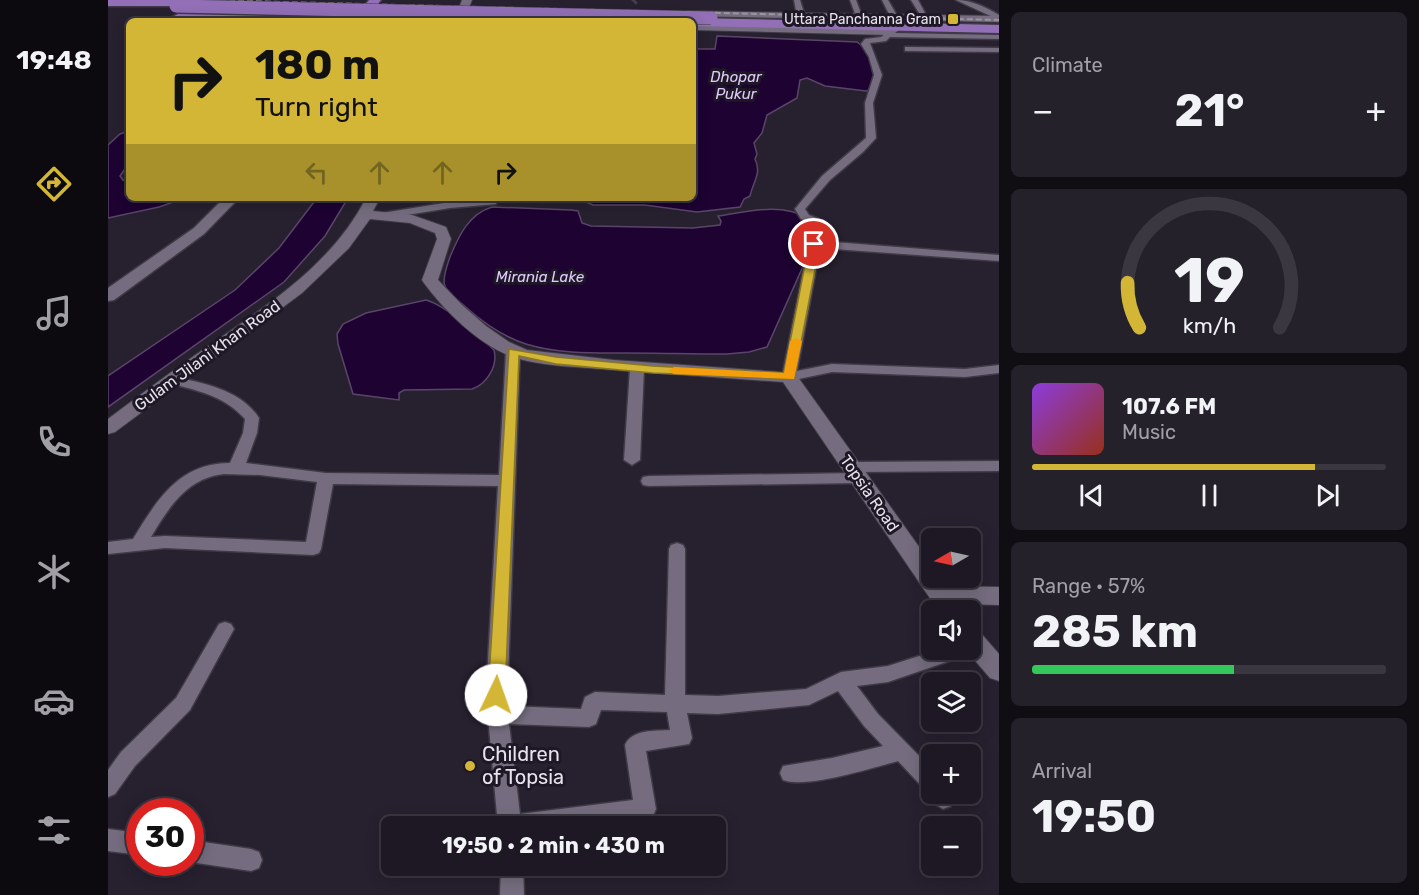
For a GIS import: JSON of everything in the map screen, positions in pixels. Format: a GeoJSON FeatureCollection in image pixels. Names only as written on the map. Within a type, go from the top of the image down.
{"type":"FeatureCollection","features":[{"type":"Feature","properties":{"kind":"main road"},"geometry":{"type":"LineString","coordinates":[[109,5],[124,2],[373,3]]}},
{"type":"Feature","properties":{"kind":"main road"},"geometry":{"type":"LineString","coordinates":[[360,18],[373,3]]}},
{"type":"Feature","properties":{"kind":"main road"},"geometry":{"type":"LineString","coordinates":[[109,5],[121,13],[576,18]]}},
{"type":"Feature","properties":{"kind":"main road"},"geometry":{"type":"LineString","coordinates":[[109,5],[168,12],[267,18]]}},
{"type":"Feature","properties":{"kind":"main road"},"geometry":{"type":"LineString","coordinates":[[168,12],[493,18]]}},
{"type":"Feature","properties":{"kind":"main road"},"geometry":{"type":"LineString","coordinates":[[696,22],[800,18],[979,32],[998,20]]}},
{"type":"Feature","properties":{"kind":"main road"},"geometry":{"type":"LineString","coordinates":[[696,20],[892,26],[998,20]]}},
{"type":"Feature","properties":{"kind":"main road"},"geometry":{"type":"LineString","coordinates":[[108,296],[199,231],[229,201]]}},
{"type":"Feature","properties":{"kind":"street"},"geometry":{"type":"LineString","coordinates":[[797,0],[800,18]]}},
{"type":"Feature","properties":{"kind":"street"},"geometry":{"type":"LineString","coordinates":[[853,0],[861,17]]}},
{"type":"Feature","properties":{"kind":"street"},"geometry":{"type":"LineString","coordinates":[[789,377],[819,221],[805,217],[800,209],[826,178],[872,138],[870,103],[878,75],[873,57],[865,44],[868,41],[883,39],[892,26],[885,0]]}},
{"type":"Feature","properties":{"kind":"street"},"geometry":{"type":"LineString","coordinates":[[914,0],[922,11]]}},
{"type":"Feature","properties":{"kind":"street"},"geometry":{"type":"LineString","coordinates":[[959,0],[984,9],[998,20]]}},
{"type":"Feature","properties":{"kind":"street"},"geometry":{"type":"LineString","coordinates":[[972,0],[981,4],[984,9]]}},
{"type":"Feature","properties":{"kind":"street"},"geometry":{"type":"LineString","coordinates":[[465,4],[800,18],[861,17],[892,26]]}},
{"type":"Feature","properties":{"kind":"street"},"geometry":{"type":"LineString","coordinates":[[696,27],[892,26]]}},
{"type":"Feature","properties":{"kind":"street"},"geometry":{"type":"LineString","coordinates":[[979,32],[999,37]]}},
{"type":"Feature","properties":{"kind":"street"},"geometry":{"type":"LineString","coordinates":[[979,32],[996,50]]}},
{"type":"Feature","properties":{"kind":"street"},"geometry":{"type":"LineString","coordinates":[[908,49],[996,50]]}},
{"type":"Feature","properties":{"kind":"street","name":"Gulam Jilani Khan Road"},"geometry":{"type":"LineString","coordinates":[[108,428],[256,323],[375,216],[373,201]]}},
{"type":"Feature","properties":{"kind":"street"},"geometry":{"type":"LineString","coordinates":[[375,216],[450,205],[492,202]]}},
{"type":"Feature","properties":{"kind":"street"},"geometry":{"type":"LineString","coordinates":[[375,216],[412,219],[441,230],[444,239],[430,280],[438,292],[483,331],[513,351],[556,360],[637,368],[789,377],[832,368],[965,373],[999,369]]}},
{"type":"Feature","properties":{"kind":"street"},"geometry":{"type":"LineString","coordinates":[[814,244],[999,258]]}},
{"type":"Feature","properties":{"kind":"street"},"geometry":{"type":"LineString","coordinates":[[509,816],[500,715],[496,695],[513,351]]}},
{"type":"Feature","properties":{"kind":"street"},"geometry":{"type":"LineString","coordinates":[[632,460],[637,368]]}},
{"type":"Feature","properties":{"kind":"street","name":"Topsia Road"},"geometry":{"type":"LineString","coordinates":[[789,377],[942,600]]}},
{"type":"Feature","properties":{"kind":"street"},"geometry":{"type":"LineString","coordinates":[[173,380],[230,397],[252,418],[245,450],[236,468]]}},
{"type":"Feature","properties":{"kind":"street"},"geometry":{"type":"LineString","coordinates":[[649,481],[999,466]]}},
{"type":"Feature","properties":{"kind":"street"},"geometry":{"type":"LineString","coordinates":[[138,545],[163,505],[179,487],[197,474],[236,468],[326,478],[506,481]]}},
{"type":"Feature","properties":{"kind":"street"},"geometry":{"type":"LineString","coordinates":[[108,548],[165,542],[313,549],[326,478]]}},
{"type":"Feature","properties":{"kind":"street"},"geometry":{"type":"LineString","coordinates":[[589,816],[645,809],[635,746],[639,742],[682,738],[675,702],[677,549]]}},
{"type":"Feature","properties":{"kind":"street"},"geometry":{"type":"LineString","coordinates":[[968,600],[999,596]]}},
{"type":"Feature","properties":{"kind":"street"},"geometry":{"type":"LineString","coordinates":[[108,787],[128,759],[183,704],[225,628]]}},
{"type":"Feature","properties":{"kind":"street"},"geometry":{"type":"LineString","coordinates":[[981,655],[999,671]]}},
{"type":"Feature","properties":{"kind":"street"},"geometry":{"type":"LineString","coordinates":[[500,715],[589,718],[592,703],[595,701],[718,705],[809,697],[841,680],[888,674],[926,660]]}},
{"type":"Feature","properties":{"kind":"street"},"geometry":{"type":"LineString","coordinates":[[841,680],[871,720],[921,773]]}},
{"type":"Feature","properties":{"kind":"street"},"geometry":{"type":"LineString","coordinates":[[790,773],[832,768],[902,751]]}},
{"type":"Feature","properties":{"kind":"street"},"geometry":{"type":"LineString","coordinates":[[108,840],[126,842]]}},
{"type":"Feature","properties":{"kind":"street"},"geometry":{"type":"LineString","coordinates":[[204,853],[251,860]]}},
{"type":"Feature","properties":{"kind":"street"},"geometry":{"type":"LineString","coordinates":[[512,876],[512,895]]}},
{"type":"Feature","properties":{"kind":"water","name":"Dhopar Pukur"},"geometry":{"type":"Polygon","coordinates":[[[717,36],[857,42],[865,48],[876,72],[870,90],[866,91],[825,86],[807,78],[800,80],[797,98],[767,115],[762,133],[754,143],[758,169],[756,178],[750,196],[744,199],[740,207],[697,212],[645,205],[593,205],[583,201],[696,201],[696,49],[715,49],[717,36]]]}},
{"type":"Feature","properties":{"kind":"water"},"geometry":{"type":"Polygon","coordinates":[[[126,132],[126,167],[120,176],[126,181],[126,201],[176,201],[108,218],[108,145],[120,134],[126,132]]]}},
{"type":"Feature","properties":{"kind":"water"},"geometry":{"type":"Polygon","coordinates":[[[315,201],[346,201],[325,236],[284,282],[108,407],[108,376],[235,290],[279,248],[315,201]]]}},
{"type":"Feature","properties":{"kind":"water","name":"Mirania Lake"},"geometry":{"type":"Polygon","coordinates":[[[492,207],[578,211],[582,223],[591,226],[693,228],[720,225],[721,221],[718,216],[752,211],[786,210],[807,218],[809,223],[808,255],[767,347],[749,352],[727,354],[588,353],[550,350],[518,341],[495,330],[453,297],[446,288],[444,276],[446,268],[461,233],[471,220],[492,207]]]}},
{"type":"Feature","properties":{"kind":"water"},"geometry":{"type":"Polygon","coordinates":[[[426,300],[453,315],[494,350],[493,368],[487,379],[472,389],[404,390],[399,393],[399,400],[353,394],[338,344],[337,334],[343,324],[366,313],[426,300]]]}},
{"type":"Feature","properties":{"kind":"railway"},"geometry":{"type":"LineString","coordinates":[[202,0],[999,20]]}},
{"type":"Feature","properties":{"kind":"slow traffic"},"geometry":{"type":"LineString","coordinates":[[674,371],[789,377],[796,341]]}},
{"type":"Feature","properties":{"kind":"place","name":"Uttara Panchanna Gram"},"geometry":{"type":"Point","coordinates":[953,19]}},
{"type":"Feature","properties":{"kind":"place","name":"Children of Topsia"},"geometry":{"type":"Point","coordinates":[470,766]}},
{"type":"Feature","properties":{"kind":"route"},"geometry":{"type":"LineString","coordinates":[[496,695],[513,351],[556,360],[653,370],[789,377],[814,244]]}}]}
